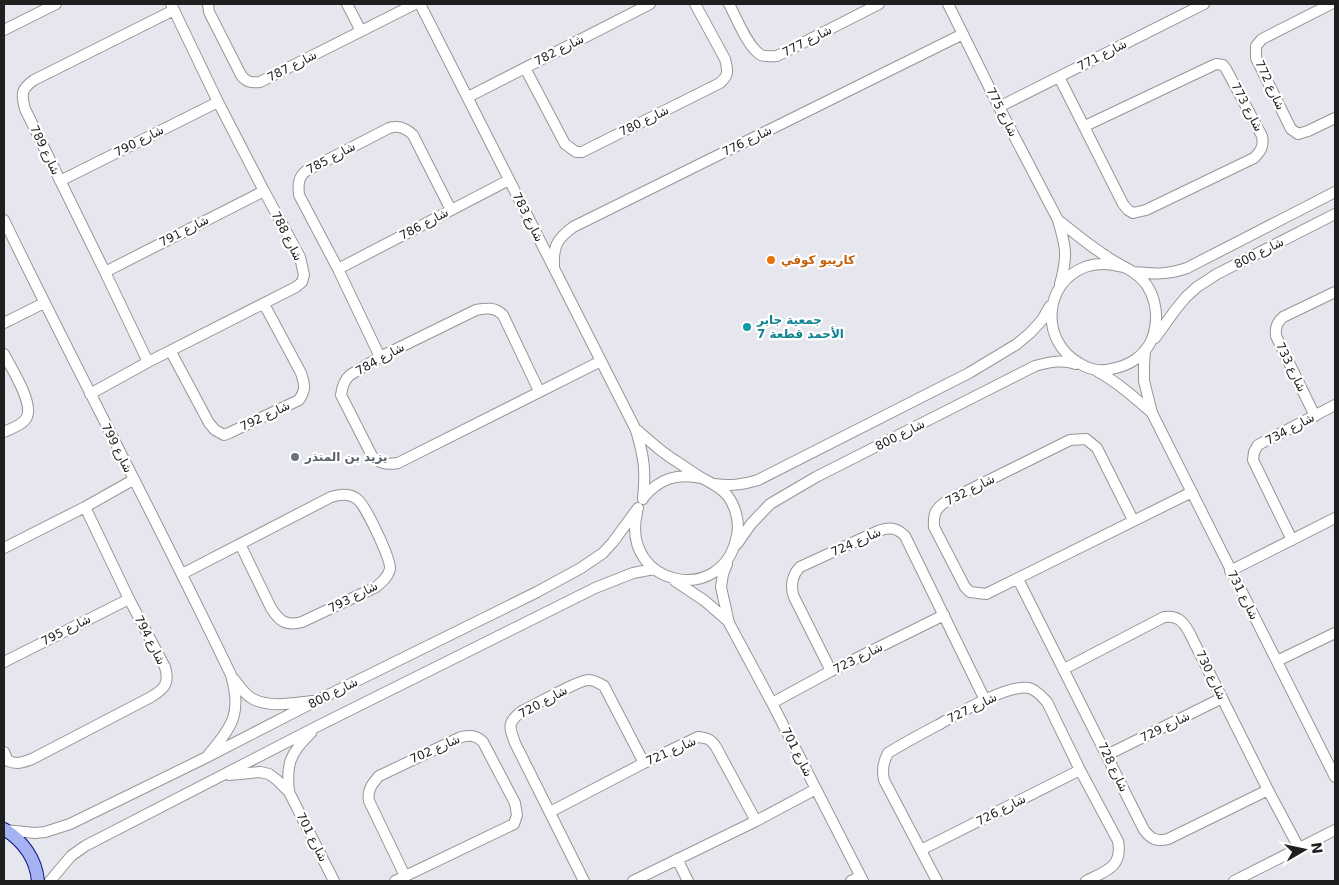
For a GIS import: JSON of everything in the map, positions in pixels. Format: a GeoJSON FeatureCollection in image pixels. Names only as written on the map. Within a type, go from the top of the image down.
{"type":"FeatureCollection","features":[{"type":"Feature","properties":{"kind":"main road"},"geometry":{"type":"LineString","coordinates":[[5,829],[26,848],[33,860],[38,881]]}},
{"type":"Feature","properties":{"kind":"street"},"geometry":{"type":"LineString","coordinates":[[4,30],[56,4]]}},
{"type":"Feature","properties":{"kind":"street","name":"شارع 787"},"geometry":{"type":"LineString","coordinates":[[208,4],[209,12],[241,75],[245,80],[253,83],[260,82],[415,4]]}},
{"type":"Feature","properties":{"kind":"street"},"geometry":{"type":"LineString","coordinates":[[347,4],[361,31]]}},
{"type":"Feature","properties":{"kind":"street","name":"شارع 783"},"geometry":{"type":"LineString","coordinates":[[420,4],[636,430],[645,463],[645,483],[640,503]]}},
{"type":"Feature","properties":{"kind":"street","name":"شارع 782"},"geometry":{"type":"LineString","coordinates":[[468,97],[650,4]]}},
{"type":"Feature","properties":{"kind":"street","name":"شارع 780"},"geometry":{"type":"LineString","coordinates":[[525,68],[565,144],[576,152],[582,152],[720,83],[725,78],[727,68],[725,59],[695,4]]}},
{"type":"Feature","properties":{"kind":"street","name":"شارع 777"},"geometry":{"type":"LineString","coordinates":[[730,4],[751,45],[759,54],[767,57],[777,56],[876,4]]}},
{"type":"Feature","properties":{"kind":"street","name":"شارع 775"},"geometry":{"type":"LineString","coordinates":[[948,4],[1058,220],[1066,254],[1058,290]]}},
{"type":"Feature","properties":{"kind":"street","name":"شارع 771"},"geometry":{"type":"LineString","coordinates":[[999,107],[1204,4]]}},
{"type":"Feature","properties":{"kind":"street","name":"شارع 772"},"geometry":{"type":"LineString","coordinates":[[1332,4],[1262,39],[1256,46],[1256,58],[1291,130],[1298,134],[1308,132],[1335,118]]}},
{"type":"Feature","properties":{"kind":"street","name":"شارع 788"},"geometry":{"type":"LineString","coordinates":[[90,394],[148,362],[296,287],[302,282],[304,275],[300,257],[218,102],[172,7]]}},
{"type":"Feature","properties":{"kind":"street","name":"شارع 789"},"geometry":{"type":"LineString","coordinates":[[148,362],[25,109],[22,99],[26,86],[34,80],[172,7]]}},
{"type":"Feature","properties":{"kind":"street","name":"شارع 776"},"geometry":{"type":"LineString","coordinates":[[554,267],[556,245],[563,235],[573,227],[963,34]]}},
{"type":"Feature","properties":{"kind":"street","name":"شارع 773"},"geometry":{"type":"LineString","coordinates":[[1059,77],[1123,204],[1133,213],[1146,210],[1254,158],[1262,149],[1263,142],[1262,136],[1226,69],[1223,65],[1216,64],[1085,126]]}},
{"type":"Feature","properties":{"kind":"street","name":"شارع 790"},"geometry":{"type":"LineString","coordinates":[[60,181],[218,102]]}},
{"type":"Feature","properties":{"kind":"street","name":"شارع 785"},"geometry":{"type":"LineString","coordinates":[[380,358],[338,268],[299,195],[298,188],[301,175],[389,128],[401,127],[408,129],[413,135],[451,210]]}},
{"type":"Feature","properties":{"kind":"street","name":"شارع 786"},"geometry":{"type":"LineString","coordinates":[[338,268],[510,180]]}},
{"type":"Feature","properties":{"kind":"street","name":"شارع 791"},"geometry":{"type":"LineString","coordinates":[[105,272],[264,191]]}},
{"type":"Feature","properties":{"kind":"street","name":"شارع 800"},"geometry":{"type":"LineString","coordinates":[[1134,272],[1173,273],[1187,268],[1335,192]]}},
{"type":"Feature","properties":{"kind":"street","name":"شارع 800"},"geometry":{"type":"LineString","coordinates":[[1148,347],[1176,309],[1198,287],[1217,274],[1335,214]]}},
{"type":"Feature","properties":{"kind":"street","name":"شارع 799"},"geometry":{"type":"LineString","coordinates":[[4,220],[231,675],[235,690],[236,709],[232,722],[225,734],[205,758]]}},
{"type":"Feature","properties":{"kind":"street","name":"شارع 775"},"geometry":{"type":"LineString","coordinates":[[1058,220],[1122,267]]}},
{"type":"Feature","properties":{"kind":"street"},"geometry":{"type":"LineString","coordinates":[[1110,264],[1134,272],[1145,283],[1154,297],[1157,313],[1156,329],[1148,347],[1135,360],[1122,367],[1108,370],[1089,368],[1072,360],[1056,340],[1052,327],[1053,301],[1058,290],[1075,272],[1086,266],[1110,264]]}},
{"type":"Feature","properties":{"kind":"street","name":"شارع 733"},"geometry":{"type":"LineString","coordinates":[[1315,416],[1275,331],[1279,320],[1283,317],[1335,292]]}},
{"type":"Feature","properties":{"kind":"street","name":"شارع 800"},"geometry":{"type":"LineString","coordinates":[[714,484],[729,486],[758,480],[969,373],[1017,344],[1030,333],[1042,320],[1053,301]]}},
{"type":"Feature","properties":{"kind":"street"},"geometry":{"type":"LineString","coordinates":[[4,323],[44,303]]}},
{"type":"Feature","properties":{"kind":"street","name":"شارع 792"},"geometry":{"type":"LineString","coordinates":[[171,352],[209,423],[215,430],[224,435],[299,400],[305,391],[302,373],[264,304]]}},
{"type":"Feature","properties":{"kind":"street","name":"شارع 784"},"geometry":{"type":"LineString","coordinates":[[539,391],[503,315],[497,310],[484,308],[476,310],[380,358],[347,378],[341,395],[372,456],[384,464],[398,463],[601,361]]}},
{"type":"Feature","properties":{"kind":"street","name":"شارع 731"},"geometry":{"type":"LineString","coordinates":[[1148,347],[1144,366],[1144,381],[1152,413],[1335,777]]}},
{"type":"Feature","properties":{"kind":"street"},"geometry":{"type":"LineString","coordinates":[[4,354],[24,394],[29,412],[26,420],[4,432]]}},
{"type":"Feature","properties":{"kind":"street","name":"شارع 800"},"geometry":{"type":"LineString","coordinates":[[735,547],[751,524],[770,504],[816,477],[1035,366],[1050,362],[1066,361],[1089,368]]}},
{"type":"Feature","properties":{"kind":"street","name":"شارع 731"},"geometry":{"type":"LineString","coordinates":[[1089,368],[1109,378],[1131,393],[1152,413]]}},
{"type":"Feature","properties":{"kind":"street","name":"شارع 734"},"geometry":{"type":"LineString","coordinates":[[1292,540],[1253,460],[1254,452],[1258,445],[1335,406]]}},
{"type":"Feature","properties":{"kind":"street","name":"شارع 783"},"geometry":{"type":"LineString","coordinates":[[636,430],[674,460],[702,478]]}},
{"type":"Feature","properties":{"kind":"street","name":"شارع 732"},"geometry":{"type":"LineString","coordinates":[[1133,520],[1097,448],[1086,439],[1070,440],[941,505],[936,511],[934,527],[965,587],[970,592],[986,594],[1192,492]]}},
{"type":"Feature","properties":{"kind":"street"},"geometry":{"type":"LineString","coordinates":[[691,476],[702,478],[714,484],[727,496],[736,511],[738,529],[735,547],[730,558],[718,570],[704,578],[687,581],[671,578],[654,569],[642,557],[636,541],[634,524],[640,503],[650,490],[669,478],[691,476]]}},
{"type":"Feature","properties":{"kind":"street"},"geometry":{"type":"LineString","coordinates":[[4,548],[85,507],[133,480]]}},
{"type":"Feature","properties":{"kind":"street","name":"شارع 793"},"geometry":{"type":"LineString","coordinates":[[182,574],[240,544],[331,497],[341,494],[352,496],[365,507],[388,557],[390,567],[388,574],[376,587],[294,624],[284,622],[270,608],[240,544]]}},
{"type":"Feature","properties":{"kind":"street","name":"شارع 800"},"geometry":{"type":"LineString","coordinates":[[5,829],[35,833],[63,827],[538,592],[581,568],[603,552],[614,542],[640,503]]}},
{"type":"Feature","properties":{"kind":"street","name":"شارع 794"},"geometry":{"type":"LineString","coordinates":[[4,752],[8,761],[19,764],[32,759],[151,698],[162,691],[166,684],[167,674],[165,667],[129,599],[85,507]]}},
{"type":"Feature","properties":{"kind":"street"},"geometry":{"type":"LineString","coordinates":[[1230,571],[1335,518]]}},
{"type":"Feature","properties":{"kind":"street","name":"شارع 724"},"geometry":{"type":"LineString","coordinates":[[831,671],[791,589],[796,572],[800,567],[878,530],[894,528],[900,530],[905,536],[985,700]]}},
{"type":"Feature","properties":{"kind":"street","name":"شارع 701"},"geometry":{"type":"LineString","coordinates":[[730,558],[723,574],[721,587],[730,623],[816,789],[858,880]]}},
{"type":"Feature","properties":{"kind":"street","name":"شارع 800"},"geometry":{"type":"LineString","coordinates":[[50,881],[71,856],[84,846],[318,726],[595,588],[633,573],[654,569]]}},
{"type":"Feature","properties":{"kind":"street","name":"شارع 701"},"geometry":{"type":"LineString","coordinates":[[671,578],[706,601],[730,623]]}},
{"type":"Feature","properties":{"kind":"street","name":"شارع 728"},"geometry":{"type":"LineString","coordinates":[[1018,579],[1144,830],[1149,836],[1155,840],[1162,841],[1168,839],[1268,790]]}},
{"type":"Feature","properties":{"kind":"street","name":"شارع 795"},"geometry":{"type":"LineString","coordinates":[[4,662],[129,599]]}},
{"type":"Feature","properties":{"kind":"street","name":"شارع 723"},"geometry":{"type":"LineString","coordinates":[[772,702],[944,615]]}},
{"type":"Feature","properties":{"kind":"street","name":"شارع 730"},"geometry":{"type":"LineString","coordinates":[[1064,669],[1164,617],[1179,618],[1184,624],[1268,790],[1300,848]]}},
{"type":"Feature","properties":{"kind":"street"},"geometry":{"type":"LineString","coordinates":[[1277,661],[1335,633]]}},
{"type":"Feature","properties":{"kind":"street","name":"شارع 799"},"geometry":{"type":"LineString","coordinates":[[231,675],[242,689],[255,700],[270,704],[318,700]]}},
{"type":"Feature","properties":{"kind":"street","name":"شارع 720"},"geometry":{"type":"LineString","coordinates":[[584,881],[514,744],[511,723],[515,716],[522,711],[578,683],[588,680],[596,682],[604,686],[644,763]]}},
{"type":"Feature","properties":{"kind":"street","name":"شارع 727"},"geometry":{"type":"LineString","coordinates":[[937,881],[884,780],[883,763],[888,753],[985,700],[1014,689],[1030,688],[1041,695],[1047,702],[1080,770],[1118,841],[1120,850],[1118,861],[1110,868],[1086,881]]}},
{"type":"Feature","properties":{"kind":"street","name":"شارع 729"},"geometry":{"type":"LineString","coordinates":[[1107,755],[1222,698]]}},
{"type":"Feature","properties":{"kind":"street","name":"شارع 701"},"geometry":{"type":"LineString","coordinates":[[318,726],[300,744],[291,760],[288,775],[290,792],[334,881]]}},
{"type":"Feature","properties":{"kind":"street","name":"شارع 702"},"geometry":{"type":"LineString","coordinates":[[395,881],[514,824],[517,815],[515,803],[480,738],[472,735],[462,737],[378,776],[372,784],[368,794],[369,801],[405,876]]}},
{"type":"Feature","properties":{"kind":"street","name":"شارع 721"},"geometry":{"type":"LineString","coordinates":[[550,812],[644,763],[698,738],[706,738],[712,740],[756,820]]}},
{"type":"Feature","properties":{"kind":"street","name":"شارع 726"},"geometry":{"type":"LineString","coordinates":[[921,850],[1080,770]]}},
{"type":"Feature","properties":{"kind":"street","name":"شارع 701"},"geometry":{"type":"LineString","coordinates":[[218,777],[260,772],[269,774],[290,792]]}},
{"type":"Feature","properties":{"kind":"street"},"geometry":{"type":"LineString","coordinates":[[633,881],[816,789]]}},
{"type":"Feature","properties":{"kind":"street"},"geometry":{"type":"LineString","coordinates":[[1234,881],[1335,830]]}},
{"type":"Feature","properties":{"kind":"street"},"geometry":{"type":"LineString","coordinates":[[677,859],[688,881]]}},
{"type":"Feature","properties":{"kind":"place","name":"كاريبو كوفي"},"geometry":{"type":"Point","coordinates":[771,260]}},
{"type":"Feature","properties":{"kind":"place","name":"جمعية جابر الأحمد قطعة 7"},"geometry":{"type":"Point","coordinates":[747,327]}},
{"type":"Feature","properties":{"kind":"place","name":"يزيد بن المنذر"},"geometry":{"type":"Point","coordinates":[295,457]}}]}
